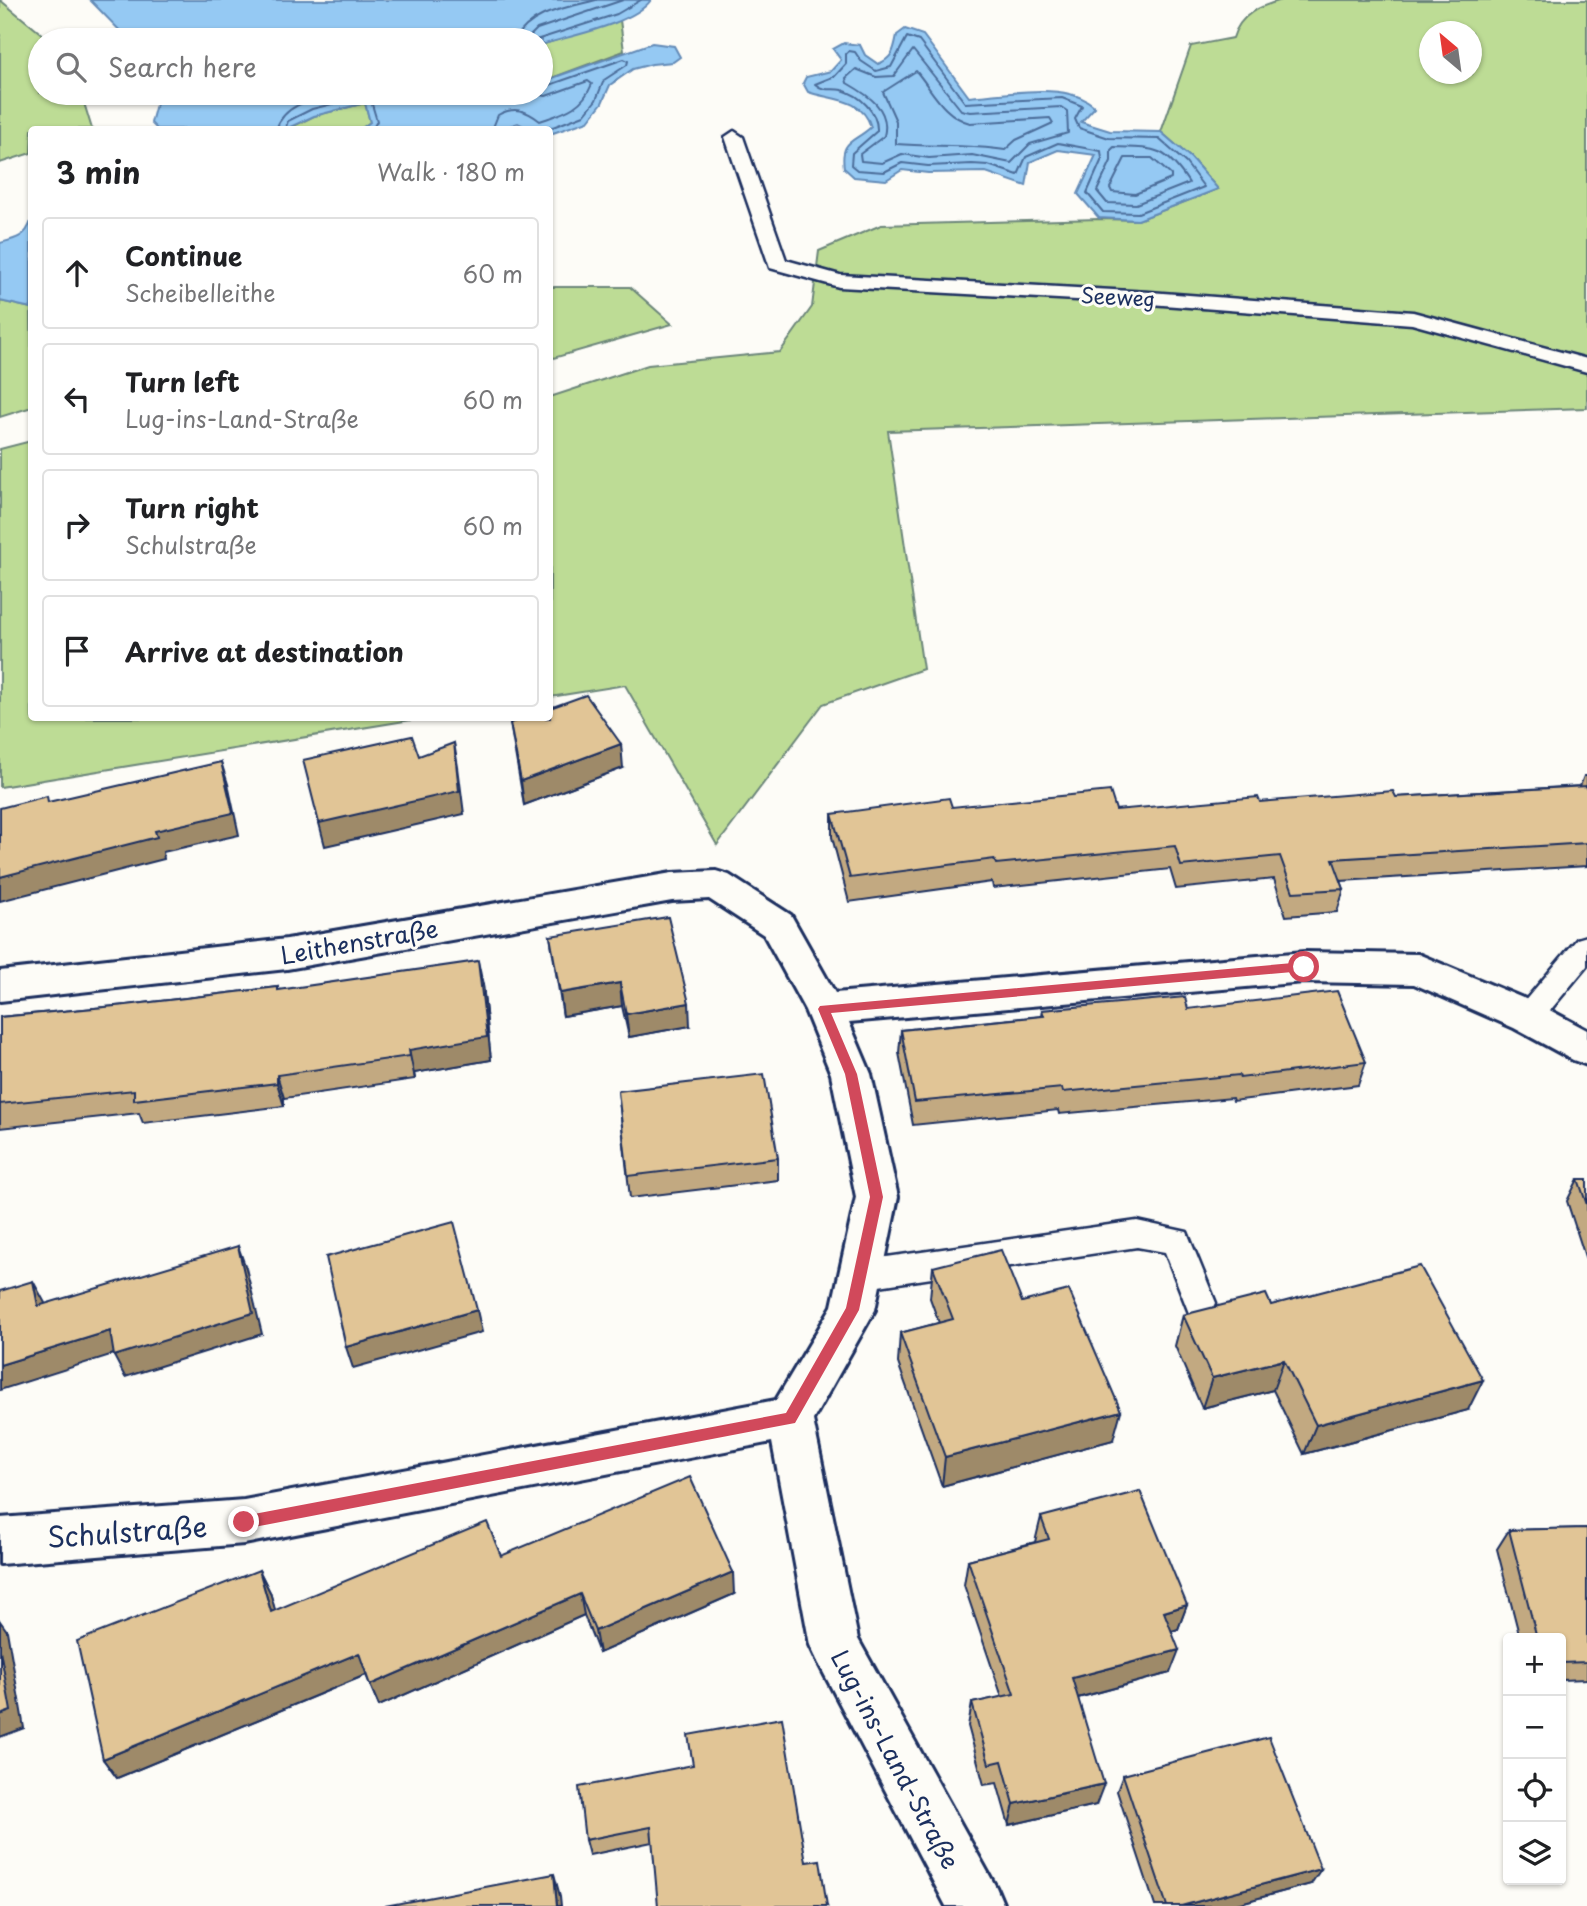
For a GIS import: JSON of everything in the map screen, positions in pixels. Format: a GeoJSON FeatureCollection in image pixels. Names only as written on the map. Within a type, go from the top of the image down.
{"type":"FeatureCollection","features":[{"type":"Feature","properties":{"kind":"street","name":"Leithenstraße"},"geometry":{"type":"LineString","coordinates":[[0,986],[288,954],[672,887],[716,885],[778,925],[824,1009]]}},
{"type":"Feature","properties":{"kind":"street"},"geometry":{"type":"LineString","coordinates":[[790,1418],[853,1310],[877,1197],[851,1074],[824,1009],[1304,967],[1418,969],[1528,1017],[1587,1049]]}},
{"type":"Feature","properties":{"kind":"street","name":"Schulstraße"},"geometry":{"type":"LineString","coordinates":[[0,1541],[244,1522],[790,1418]]}},
{"type":"Feature","properties":{"kind":"street","name":"Lug-ins-Land-Straße"},"geometry":{"type":"LineString","coordinates":[[790,1418],[835,1645],[961,1881],[978,1906]]}},
{"type":"Feature","properties":{"kind":"lane","name":"Seeweg"},"geometry":{"type":"LineString","coordinates":[[734,137],[777,264],[839,281],[1150,298],[1413,318],[1587,366]]}},
{"type":"Feature","properties":{"kind":"lane"},"geometry":{"type":"LineString","coordinates":[[1528,1017],[1587,947]]}},
{"type":"Feature","properties":{"kind":"lane"},"geometry":{"type":"LineString","coordinates":[[859,1275],[1137,1234],[1176,1241],[1200,1303]]}},
{"type":"Feature","properties":{"kind":"green space"},"geometry":{"type":"Polygon","coordinates":[[[0,0],[34,28],[28,28],[28,105],[85,105],[91,126],[28,126],[28,154],[0,163],[0,0]]]}},
{"type":"Feature","properties":{"kind":"green space"},"geometry":{"type":"Polygon","coordinates":[[[1282,0],[1587,0],[1587,408],[888,431],[923,669],[823,704],[717,845],[625,685],[553,697],[553,396],[648,365],[780,352],[812,307],[819,251],[881,225],[1138,220],[1218,189],[1191,158],[1161,132],[1191,46],[1233,38],[1241,23],[1252,12],[1282,0]]]}},
{"type":"Feature","properties":{"kind":"green space"},"geometry":{"type":"Polygon","coordinates":[[[620,20],[624,51],[553,78],[553,41],[620,20]]]}},
{"type":"Feature","properties":{"kind":"green space"},"geometry":{"type":"Polygon","coordinates":[[[366,105],[370,122],[365,126],[294,126],[314,116],[366,105]]]}},
{"type":"Feature","properties":{"kind":"green space"},"geometry":{"type":"Polygon","coordinates":[[[553,287],[630,287],[672,324],[553,358],[553,287]]]}},
{"type":"Feature","properties":{"kind":"green space"},"geometry":{"type":"Polygon","coordinates":[[[0,301],[28,307],[28,408],[0,417],[0,301]]]}},
{"type":"Feature","properties":{"kind":"green space"},"geometry":{"type":"Polygon","coordinates":[[[28,442],[28,721],[405,721],[0,787],[0,449],[28,442]]]}},
{"type":"Feature","properties":{"kind":"water"},"geometry":{"type":"Polygon","coordinates":[[[90,0],[651,0],[631,16],[553,42],[553,28],[117,28],[90,0]]]}},
{"type":"Feature","properties":{"kind":"water"},"geometry":{"type":"Polygon","coordinates":[[[905,29],[923,35],[969,97],[1052,91],[1083,99],[1095,107],[1081,122],[1110,131],[1161,132],[1191,158],[1218,189],[1138,220],[1099,218],[1078,194],[1096,155],[1058,150],[1030,162],[1026,186],[986,172],[928,173],[902,170],[886,180],[854,177],[844,168],[844,152],[850,143],[871,127],[867,117],[861,110],[845,101],[808,92],[803,83],[806,77],[831,71],[841,60],[833,49],[844,43],[860,45],[865,55],[878,64],[883,62],[892,53],[897,35],[905,29]]]}},
{"type":"Feature","properties":{"kind":"water"},"geometry":{"type":"Polygon","coordinates":[[[652,43],[674,46],[680,57],[673,62],[633,69],[610,85],[602,103],[588,121],[553,133],[553,126],[524,126],[518,123],[509,126],[365,126],[370,122],[366,105],[553,105],[553,78],[652,43]]]}},
{"type":"Feature","properties":{"kind":"water"},"geometry":{"type":"Polygon","coordinates":[[[156,105],[357,105],[314,116],[292,126],[154,126],[151,123],[156,105]]]}},
{"type":"Feature","properties":{"kind":"water"},"geometry":{"type":"Polygon","coordinates":[[[28,227],[28,307],[0,301],[0,243],[26,231],[28,227]]]}},
{"type":"Feature","properties":{"kind":"building"},"geometry":{"type":"Polygon","coordinates":[[[586,695],[621,744],[521,781],[510,723],[553,721],[553,707],[586,695]]]}},
{"type":"Feature","properties":{"kind":"building"},"geometry":{"type":"Polygon","coordinates":[[[412,736],[419,756],[454,743],[459,791],[319,823],[303,760],[412,736]]]}},
{"type":"Feature","properties":{"kind":"building"},"geometry":{"type":"Polygon","coordinates":[[[221,762],[233,813],[155,831],[157,837],[0,877],[0,808],[47,796],[48,802],[221,762]]]}},
{"type":"Feature","properties":{"kind":"building"},"geometry":{"type":"Polygon","coordinates":[[[1587,786],[1587,843],[1333,859],[1344,889],[1293,892],[1280,856],[1181,866],[1175,846],[996,864],[994,859],[850,878],[832,814],[949,798],[952,807],[1110,791],[1116,810],[1258,797],[1260,802],[1393,791],[1396,797],[1587,786]]]}},
{"type":"Feature","properties":{"kind":"building"},"geometry":{"type":"Polygon","coordinates":[[[668,917],[689,1003],[626,1014],[620,983],[560,993],[550,936],[668,917]]]}},
{"type":"Feature","properties":{"kind":"building"},"geometry":{"type":"Polygon","coordinates":[[[478,961],[487,1037],[409,1050],[410,1056],[277,1075],[277,1083],[134,1100],[134,1090],[0,1104],[0,1017],[278,987],[278,990],[478,961]]]}},
{"type":"Feature","properties":{"kind":"building"},"geometry":{"type":"Polygon","coordinates":[[[1337,991],[1366,1062],[1240,1078],[1239,1075],[1063,1092],[1062,1088],[915,1102],[901,1030],[1044,1016],[1042,1010],[1185,997],[1188,1009],[1337,991]]]}},
{"type":"Feature","properties":{"kind":"building"},"geometry":{"type":"Polygon","coordinates":[[[764,1074],[778,1158],[628,1176],[618,1091],[764,1074]]]}},
{"type":"Feature","properties":{"kind":"building"},"geometry":{"type":"Polygon","coordinates":[[[1578,1179],[1587,1179],[1587,1205],[1578,1179]]]}},
{"type":"Feature","properties":{"kind":"building"},"geometry":{"type":"Polygon","coordinates":[[[454,1222],[477,1310],[346,1347],[326,1257],[454,1222]]]}},
{"type":"Feature","properties":{"kind":"building"},"geometry":{"type":"Polygon","coordinates":[[[238,1246],[253,1313],[114,1356],[110,1331],[0,1365],[0,1291],[33,1281],[38,1306],[238,1246]]]}},
{"type":"Feature","properties":{"kind":"building"},"geometry":{"type":"Polygon","coordinates":[[[1001,1250],[1022,1302],[1069,1290],[1121,1411],[945,1457],[900,1333],[953,1319],[933,1267],[1001,1250]]]}},
{"type":"Feature","properties":{"kind":"building"},"geometry":{"type":"Polygon","coordinates":[[[1420,1266],[1483,1380],[1316,1425],[1284,1360],[1212,1378],[1183,1315],[1266,1294],[1271,1305],[1420,1266]]]}},
{"type":"Feature","properties":{"kind":"building"},"geometry":{"type":"Polygon","coordinates":[[[690,1477],[733,1572],[595,1631],[580,1594],[370,1685],[359,1653],[103,1759],[77,1641],[259,1570],[271,1612],[487,1522],[501,1556],[690,1477]]]}},
{"type":"Feature","properties":{"kind":"building"},"geometry":{"type":"Polygon","coordinates":[[[1140,1491],[1187,1605],[1164,1612],[1179,1650],[1072,1678],[1104,1784],[1014,1804],[1002,1761],[989,1764],[972,1703],[1014,1694],[968,1560],[1049,1539],[1041,1517],[1140,1491]]]}},
{"type":"Feature","properties":{"kind":"building"},"geometry":{"type":"Polygon","coordinates":[[[1587,1528],[1587,1662],[1566,1663],[1566,1633],[1536,1633],[1509,1530],[1587,1528]]]}},
{"type":"Feature","properties":{"kind":"building"},"geometry":{"type":"Polygon","coordinates":[[[0,1650],[11,1711],[0,1715],[0,1650]]]}},
{"type":"Feature","properties":{"kind":"building"},"geometry":{"type":"Polygon","coordinates":[[[782,1718],[806,1862],[820,1860],[827,1906],[658,1906],[651,1827],[585,1840],[579,1787],[693,1765],[688,1735],[782,1718]]]}},
{"type":"Feature","properties":{"kind":"building"},"geometry":{"type":"Polygon","coordinates":[[[1269,1737],[1321,1869],[1181,1906],[1167,1906],[1123,1775],[1269,1737]]]}},
{"type":"Feature","properties":{"kind":"building"},"geometry":{"type":"Polygon","coordinates":[[[554,1874],[557,1906],[385,1906],[554,1874]]]}},
{"type":"Feature","properties":{"kind":"route"},"geometry":{"type":"LineString","coordinates":[[244,1522],[790,1418],[853,1310],[877,1197],[851,1074],[824,1009],[1304,967]]}}]}
